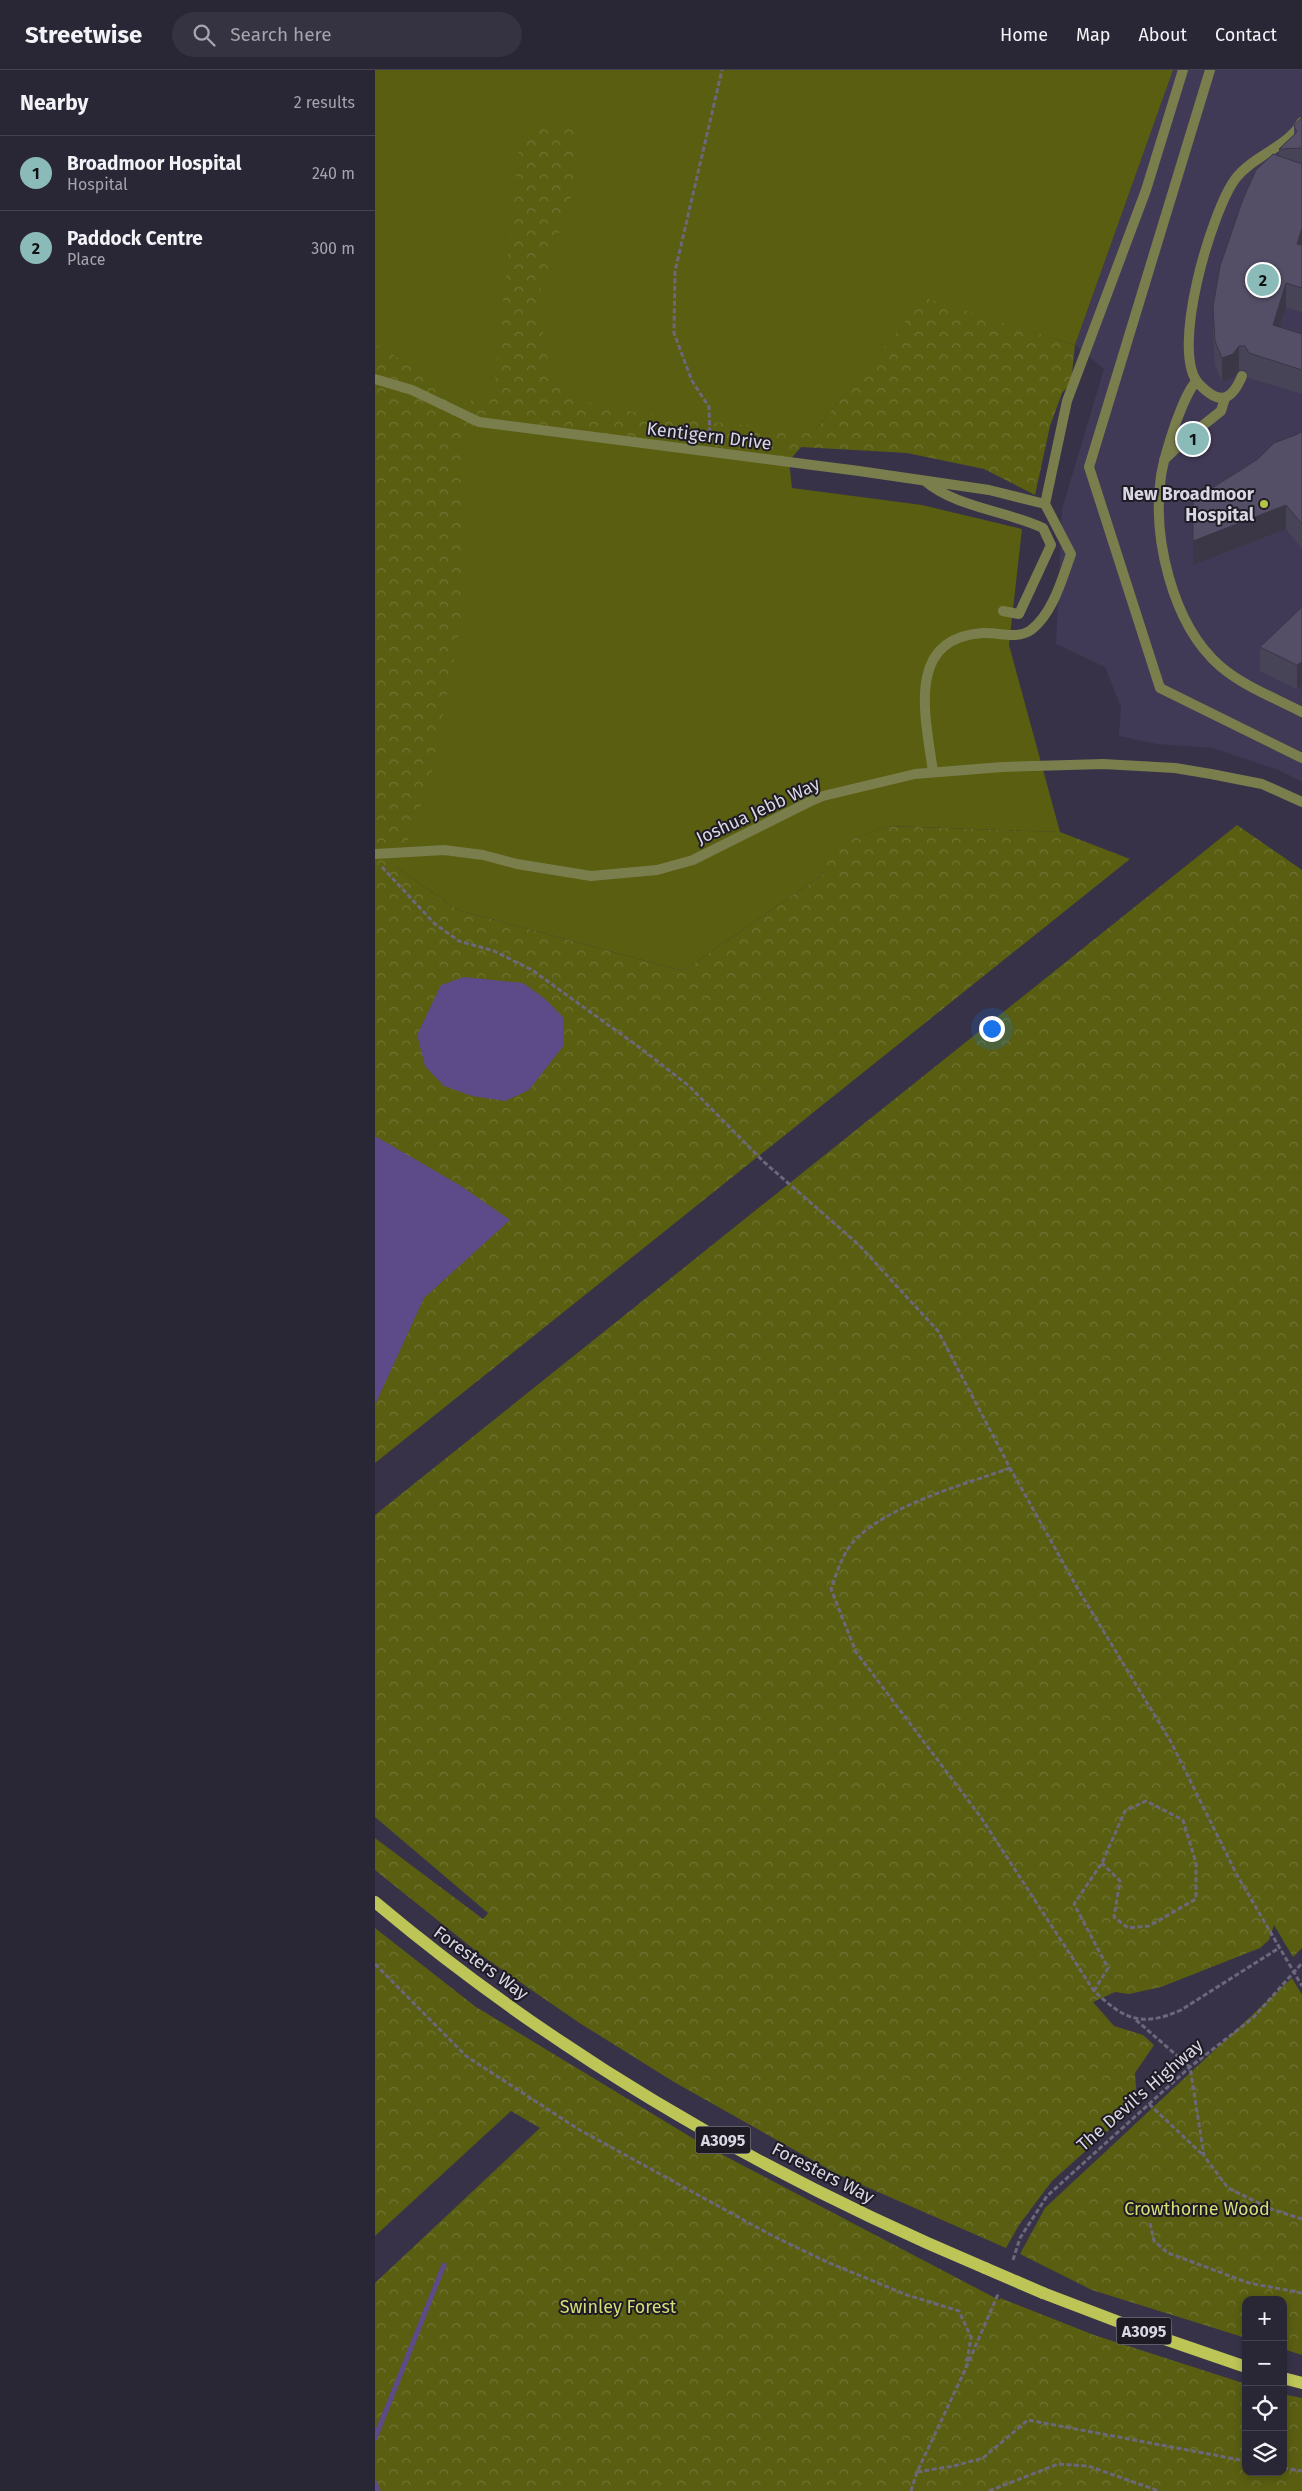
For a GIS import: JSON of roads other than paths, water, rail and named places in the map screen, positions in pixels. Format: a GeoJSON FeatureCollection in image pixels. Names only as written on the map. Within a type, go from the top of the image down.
{"type":"FeatureCollection","features":[{"type":"Feature","properties":{"kind":"main road","name":"Foresters Way"},"geometry":{"type":"LineString","coordinates":[[375,1902],[477,1983],[644,2095],[834,2199],[1043,2293],[1153,2335],[1242,2365]]}},
{"type":"Feature","properties":{"kind":"main road"},"geometry":{"type":"LineString","coordinates":[[1287,2379],[1302,2383]]}},
{"type":"Feature","properties":{"kind":"lane"},"geometry":{"type":"LineString","coordinates":[[933,772],[924,694],[927,672],[936,653],[946,644],[961,636],[983,632],[1020,635],[1030,631],[1041,620],[1059,587],[1071,554],[1045,504],[1067,401],[1146,190],[1183,70]]}},
{"type":"Feature","properties":{"kind":"lane"},"geometry":{"type":"LineString","coordinates":[[1210,70],[1089,467],[1160,688],[1302,758]]}},
{"type":"Feature","properties":{"kind":"lane"},"geometry":{"type":"LineString","coordinates":[[1225,398],[1207,394],[1196,381],[1191,367],[1189,325],[1198,278],[1219,210],[1235,179],[1244,169],[1295,133],[1302,122]]}},
{"type":"Feature","properties":{"kind":"lane"},"geometry":{"type":"LineString","coordinates":[[1164,460],[1187,438],[1221,412],[1225,398],[1235,392],[1242,376]]}},
{"type":"Feature","properties":{"kind":"lane","name":"Kentigern Drive"},"geometry":{"type":"LineString","coordinates":[[375,379],[412,390],[479,422],[925,480],[989,490],[1045,504]]}},
{"type":"Feature","properties":{"kind":"lane"},"geometry":{"type":"LineString","coordinates":[[1196,381],[1187,392],[1164,460],[1161,478],[1161,524],[1167,570],[1180,612],[1200,645],[1220,666],[1248,684],[1302,712]]}},
{"type":"Feature","properties":{"kind":"lane"},"geometry":{"type":"LineString","coordinates":[[925,480],[938,493],[1027,521],[1043,528],[1051,545],[1019,614],[1003,611]]}},
{"type":"Feature","properties":{"kind":"lane","name":"Joshua Jebb Way"},"geometry":{"type":"LineString","coordinates":[[375,854],[443,850],[483,855],[517,864],[591,876],[657,870],[693,860],[811,800],[860,786],[933,772],[1002,767],[1103,764],[1175,768],[1262,784],[1302,802]]}},
{"type":"Feature","properties":{"kind":"waterway"},"geometry":{"type":"LineString","coordinates":[[375,2438],[444,2265]]}},
{"type":"Feature","properties":{"kind":"waterway"},"geometry":{"type":"LineString","coordinates":[[375,2483],[378,2491]]}},
{"type":"Feature","properties":{"kind":"place","name":"Paddock Centre"},"geometry":{"type":"Point","coordinates":[1263,280]}},
{"type":"Feature","properties":{"kind":"place","name":"Broadmoor Hospital"},"geometry":{"type":"Point","coordinates":[1193,439]}},
{"type":"Feature","properties":{"kind":"place","name":"New Broadmoor Hospital"},"geometry":{"type":"Point","coordinates":[1264,504]}},
{"type":"Feature","properties":{"kind":"park label","name":"Crowthorne Wood"},"geometry":{"type":"Point","coordinates":[1197,2209]}},
{"type":"Feature","properties":{"kind":"park label","name":"Swinley Forest"},"geometry":{"type":"Point","coordinates":[618,2307]}}]}
